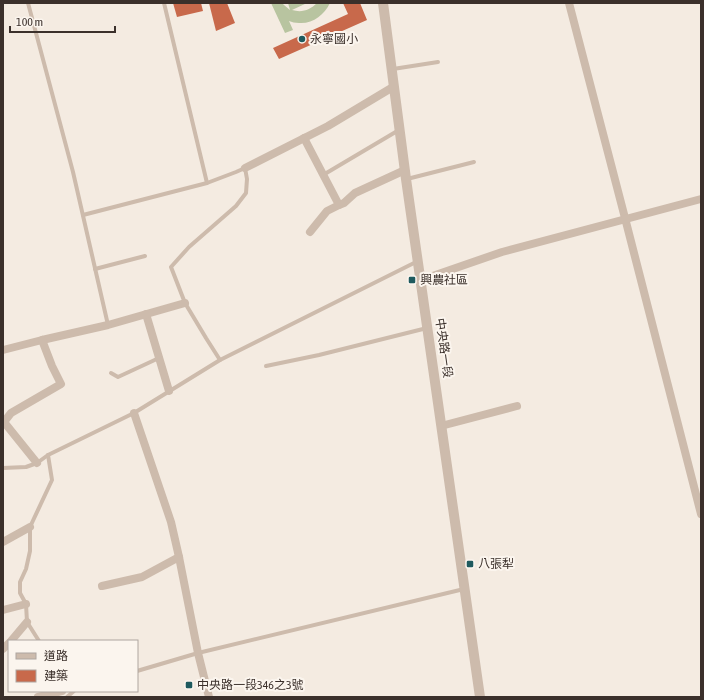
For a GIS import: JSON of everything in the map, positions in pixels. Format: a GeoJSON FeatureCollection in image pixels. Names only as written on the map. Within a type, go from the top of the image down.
{"type":"FeatureCollection","features":[{"type":"Feature","properties":{"kind":"street","name":"中央路一段"},"geometry":{"type":"LineString","coordinates":[[383,3],[393,87],[480,697]]}},
{"type":"Feature","properties":{"kind":"street"},"geometry":{"type":"LineString","coordinates":[[569,3],[626,218],[701,514]]}},
{"type":"Feature","properties":{"kind":"street"},"geometry":{"type":"LineString","coordinates":[[245,168],[328,126],[393,87]]}},
{"type":"Feature","properties":{"kind":"street"},"geometry":{"type":"LineString","coordinates":[[304,138],[338,205]]}},
{"type":"Feature","properties":{"kind":"street"},"geometry":{"type":"LineString","coordinates":[[310,232],[327,211],[344,203],[355,193],[406,175]]}},
{"type":"Feature","properties":{"kind":"street"},"geometry":{"type":"LineString","coordinates":[[421,280],[502,252],[701,199]]}},
{"type":"Feature","properties":{"kind":"street"},"geometry":{"type":"LineString","coordinates":[[3,350],[108,326],[185,303]]}},
{"type":"Feature","properties":{"kind":"street"},"geometry":{"type":"LineString","coordinates":[[146,314],[169,391]]}},
{"type":"Feature","properties":{"kind":"street"},"geometry":{"type":"LineString","coordinates":[[37,463],[4,422],[11,413],[62,384],[52,366],[42,340]]}},
{"type":"Feature","properties":{"kind":"street"},"geometry":{"type":"LineString","coordinates":[[441,426],[517,406]]}},
{"type":"Feature","properties":{"kind":"street"},"geometry":{"type":"LineString","coordinates":[[134,413],[171,522],[198,653],[209,697]]}},
{"type":"Feature","properties":{"kind":"street"},"geometry":{"type":"LineString","coordinates":[[3,542],[30,527]]}},
{"type":"Feature","properties":{"kind":"street"},"geometry":{"type":"LineString","coordinates":[[102,586],[142,577],[179,557]]}},
{"type":"Feature","properties":{"kind":"street"},"geometry":{"type":"LineString","coordinates":[[3,610],[26,604]]}},
{"type":"Feature","properties":{"kind":"street"},"geometry":{"type":"LineString","coordinates":[[12,640],[27,622]]}},
{"type":"Feature","properties":{"kind":"street"},"geometry":{"type":"LineString","coordinates":[[38,697],[58,692]]}},
{"type":"Feature","properties":{"kind":"lane"},"geometry":{"type":"LineString","coordinates":[[28,3],[73,172],[108,326]]}},
{"type":"Feature","properties":{"kind":"lane"},"geometry":{"type":"LineString","coordinates":[[164,3],[207,183]]}},
{"type":"Feature","properties":{"kind":"lane"},"geometry":{"type":"LineString","coordinates":[[391,69],[438,62]]}},
{"type":"Feature","properties":{"kind":"lane"},"geometry":{"type":"LineString","coordinates":[[323,174],[400,130]]}},
{"type":"Feature","properties":{"kind":"lane"},"geometry":{"type":"LineString","coordinates":[[406,175],[474,162]]}},
{"type":"Feature","properties":{"kind":"lane"},"geometry":{"type":"LineString","coordinates":[[82,215],[207,183],[245,168],[247,179],[246,193],[240,202],[189,246],[171,267],[185,303],[220,360]]}},
{"type":"Feature","properties":{"kind":"lane"},"geometry":{"type":"LineString","coordinates":[[95,269],[145,256]]}},
{"type":"Feature","properties":{"kind":"lane"},"geometry":{"type":"LineString","coordinates":[[3,468],[26,467],[37,463],[48,454],[134,413],[220,360],[418,261]]}},
{"type":"Feature","properties":{"kind":"lane"},"geometry":{"type":"LineString","coordinates":[[266,366],[319,355],[428,328]]}},
{"type":"Feature","properties":{"kind":"lane"},"geometry":{"type":"LineString","coordinates":[[111,372],[118,378],[159,357]]}},
{"type":"Feature","properties":{"kind":"lane"},"geometry":{"type":"LineString","coordinates":[[38,640],[27,622],[26,604],[20,593],[20,582],[26,569],[30,552],[30,527],[52,480],[48,454]]}},
{"type":"Feature","properties":{"kind":"lane"},"geometry":{"type":"LineString","coordinates":[[138,671],[198,653],[465,588]]}},
{"type":"Feature","properties":{"kind":"green space"},"geometry":{"type":"Polygon","coordinates":[[[271,3],[282,3],[290,10],[288,3],[307,3],[292,10],[302,11],[309,9],[317,3],[330,3],[318,18],[309,22],[296,23],[289,21],[293,30],[285,33],[271,3]]]}},
{"type":"Feature","properties":{"kind":"building"},"geometry":{"type":"Polygon","coordinates":[[[173,3],[201,3],[203,11],[177,17],[173,3]]]}},
{"type":"Feature","properties":{"kind":"building"},"geometry":{"type":"Polygon","coordinates":[[[209,3],[227,3],[235,23],[216,31],[209,3]]]}},
{"type":"Feature","properties":{"kind":"building"},"geometry":{"type":"Polygon","coordinates":[[[343,3],[360,3],[367,20],[279,59],[273,48],[348,14],[343,3]]]}},
{"type":"Feature","properties":{"kind":"place","name":"永寧國小"},"geometry":{"type":"Point","coordinates":[302,39]}},
{"type":"Feature","properties":{"kind":"place","name":"興農社區"},"geometry":{"type":"Point","coordinates":[412,280]}},
{"type":"Feature","properties":{"kind":"place","name":"八張犁"},"geometry":{"type":"Point","coordinates":[470,564]}},
{"type":"Feature","properties":{"kind":"place","name":"中央路一段346之3號"},"geometry":{"type":"Point","coordinates":[189,685]}}]}
